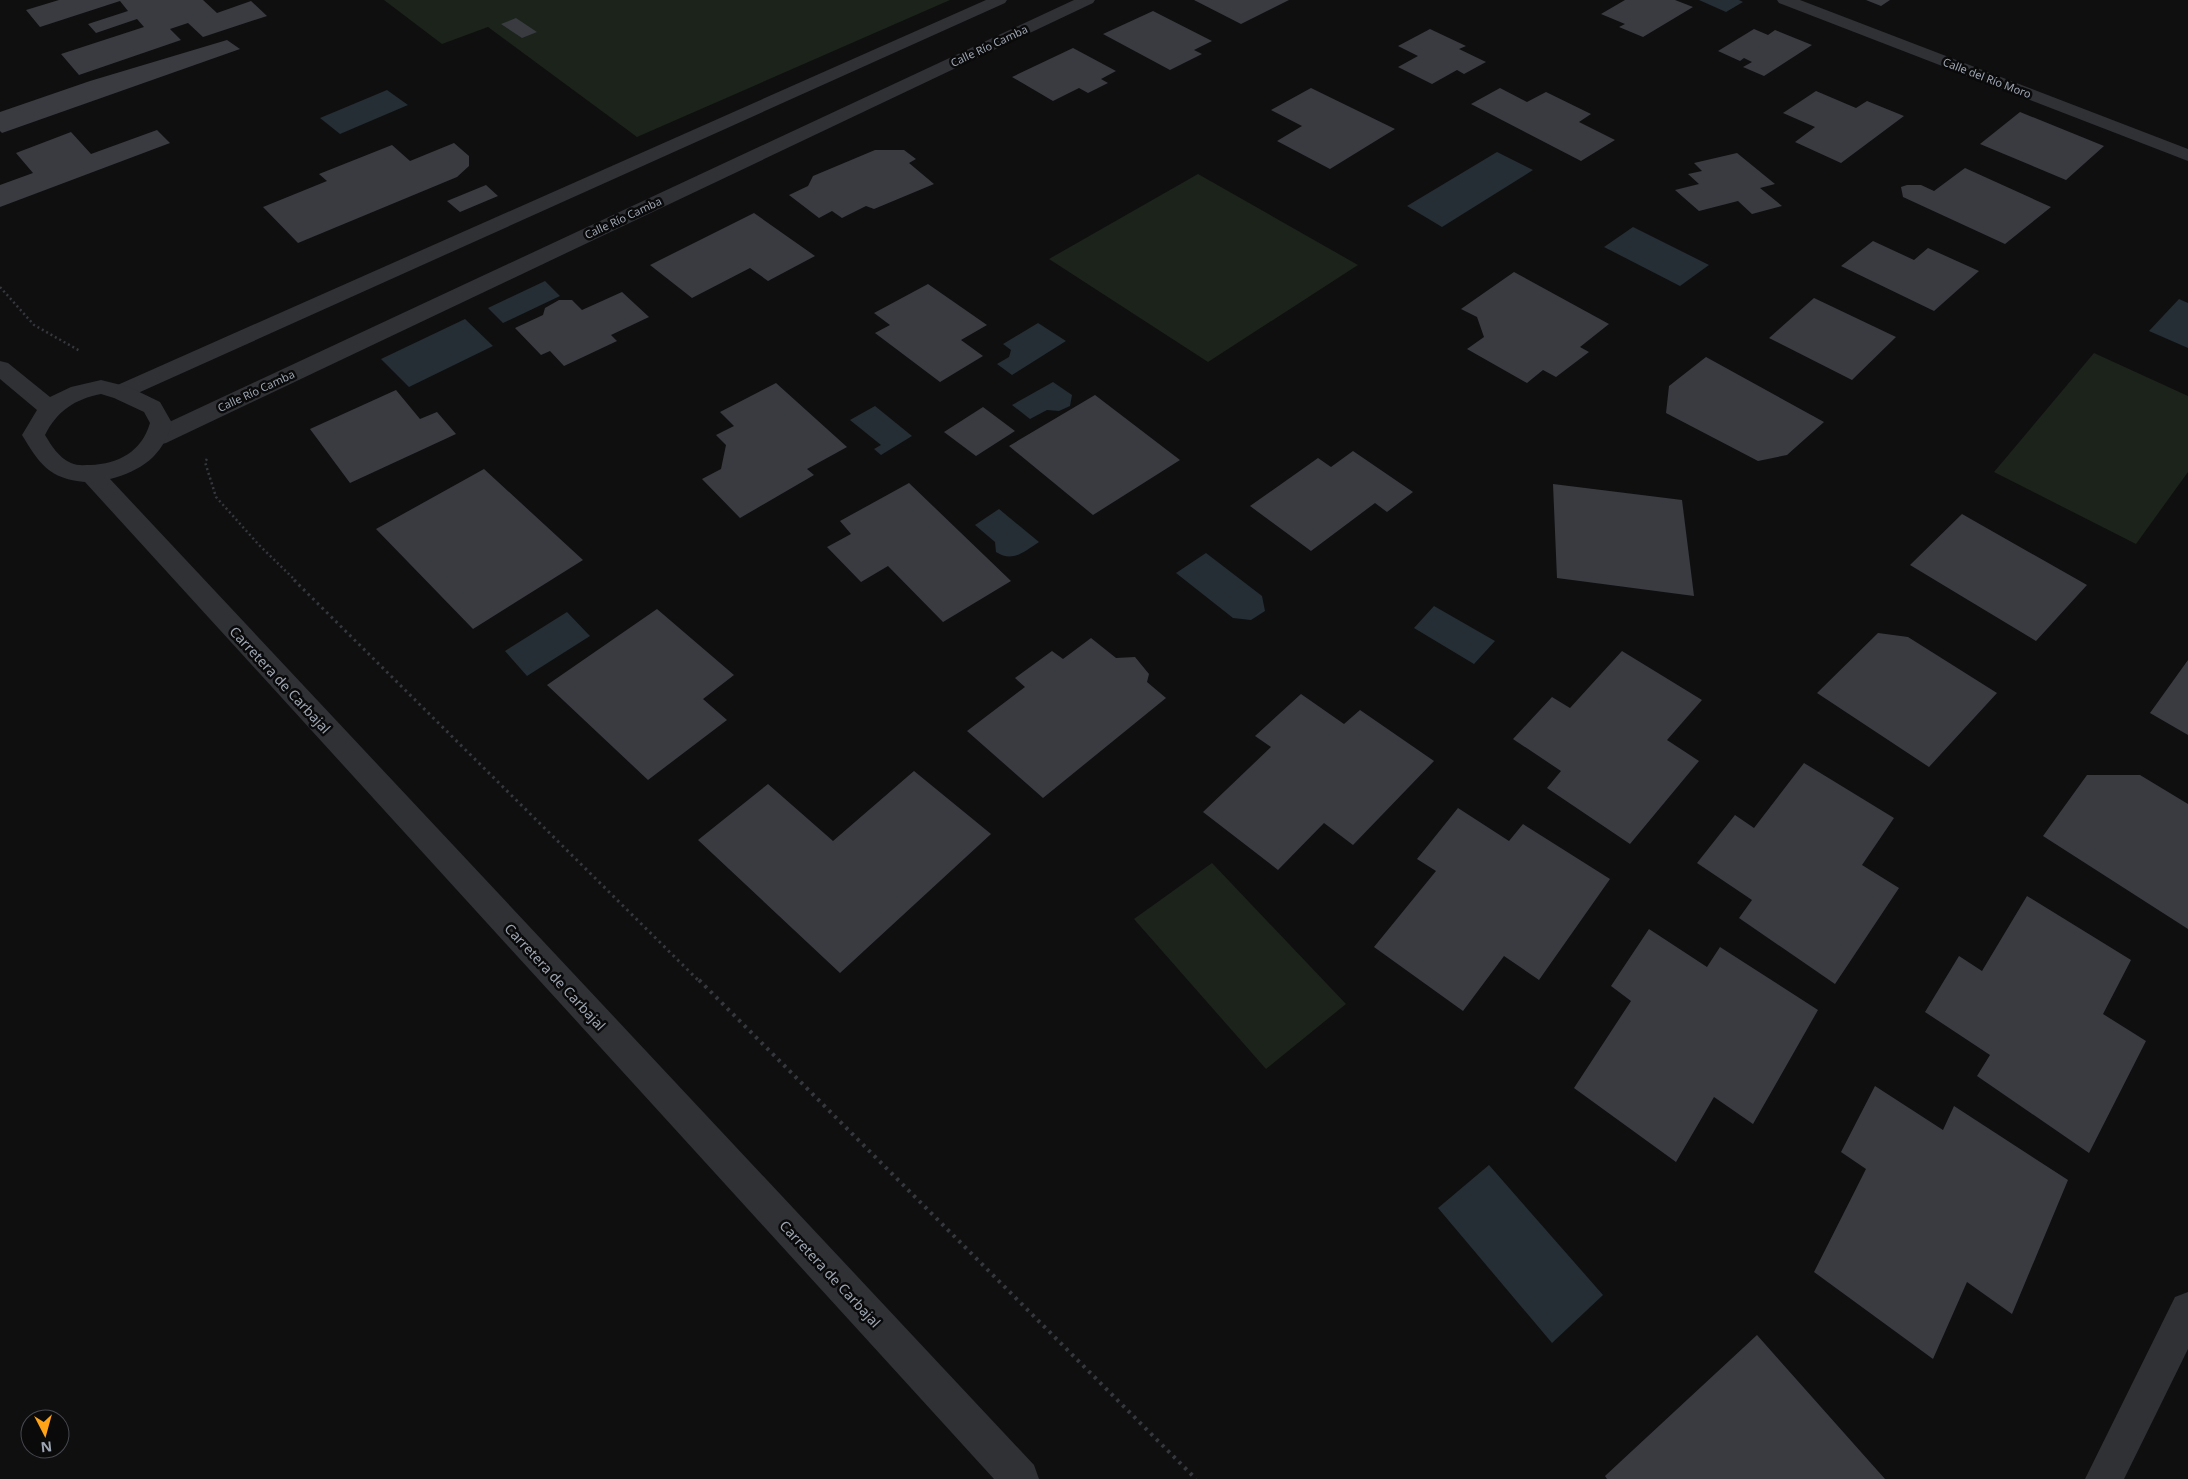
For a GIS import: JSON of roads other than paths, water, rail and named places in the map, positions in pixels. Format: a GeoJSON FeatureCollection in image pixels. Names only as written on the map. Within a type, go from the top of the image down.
{"type":"FeatureCollection","features":[{"type":"Feature","properties":{"kind":"street"},"geometry":{"type":"LineString","coordinates":[[120,392],[999,0]]}},
{"type":"Feature","properties":{"kind":"street","name":"Calle Río Camba"},"geometry":{"type":"LineString","coordinates":[[158,436],[1088,0]]}},
{"type":"Feature","properties":{"kind":"street","name":"Calle del Río Moro"},"geometry":{"type":"LineString","coordinates":[[1785,0],[2188,155]]}},
{"type":"Feature","properties":{"kind":"street"},"geometry":{"type":"LineString","coordinates":[[0,368],[49,408]]}},
{"type":"Feature","properties":{"kind":"street"},"geometry":{"type":"LineString","coordinates":[[100,387],[120,392],[152,407],[161,423],[158,436],[142,456],[122,467],[91,474],[67,471],[52,461],[40,447],[33,435],[49,408],[64,397],[86,389],[100,387]]}},
{"type":"Feature","properties":{"kind":"street","name":"Carretera de Carbajal"},"geometry":{"type":"LineString","coordinates":[[91,474],[1020,1479]]}},
{"type":"Feature","properties":{"kind":"street"},"geometry":{"type":"LineString","coordinates":[[2104,1479],[2188,1310]]}}]}
